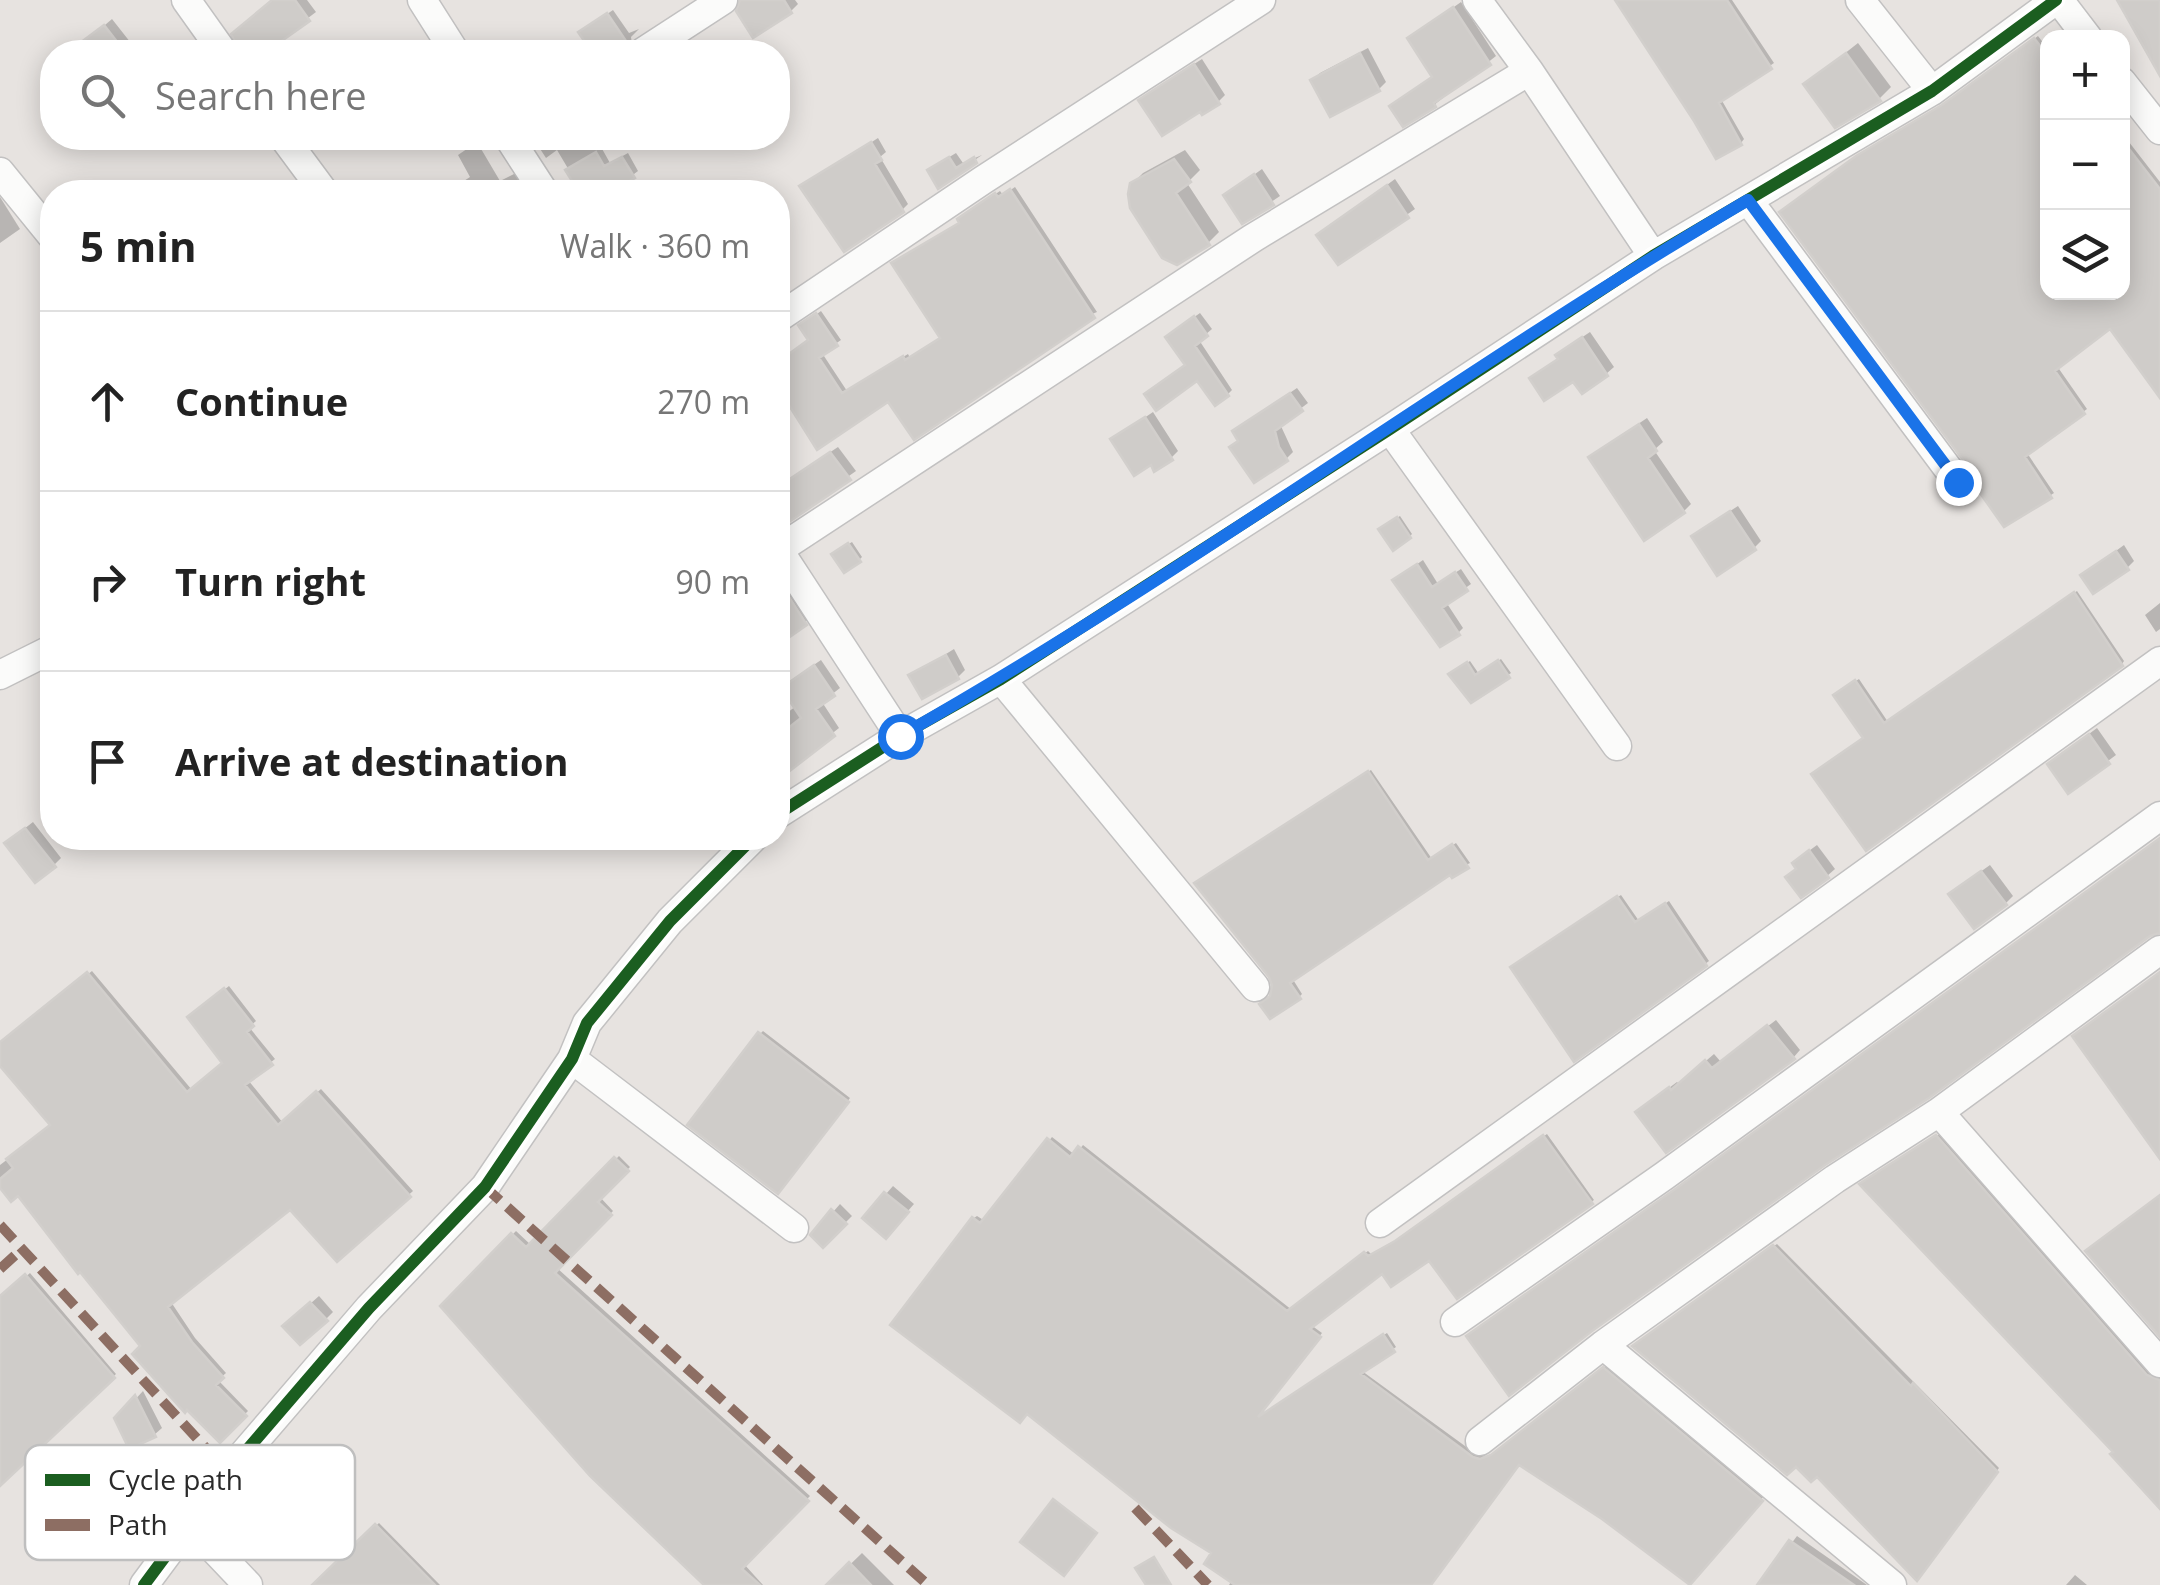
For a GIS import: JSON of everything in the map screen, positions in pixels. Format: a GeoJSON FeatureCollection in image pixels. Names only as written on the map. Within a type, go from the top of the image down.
{"type":"FeatureCollection","features":[{"type":"Feature","properties":{"kind":"street"},"geometry":{"type":"LineString","coordinates":[[186,0],[215,40]]}},
{"type":"Feature","properties":{"kind":"street"},"geometry":{"type":"LineString","coordinates":[[422,0],[447,40]]}},
{"type":"Feature","properties":{"kind":"street"},"geometry":{"type":"LineString","coordinates":[[661,40],[723,0]]}},
{"type":"Feature","properties":{"kind":"street"},"geometry":{"type":"LineString","coordinates":[[790,310],[1262,0]]}},
{"type":"Feature","properties":{"kind":"street"},"geometry":{"type":"LineString","coordinates":[[1477,0],[1653,256]]}},
{"type":"Feature","properties":{"kind":"street"},"geometry":{"type":"LineString","coordinates":[[1860,0],[1932,91]]}},
{"type":"Feature","properties":{"kind":"street"},"geometry":{"type":"LineString","coordinates":[[790,806],[900,736],[1001,679],[1653,256],[1932,91],[2058,0],[2082,30]]}},
{"type":"Feature","properties":{"kind":"street"},"geometry":{"type":"LineString","coordinates":[[790,542],[1253,238],[1528,71]]}},
{"type":"Feature","properties":{"kind":"street"},"geometry":{"type":"LineString","coordinates":[[2130,92],[2160,130]]}},
{"type":"Feature","properties":{"kind":"street"},"geometry":{"type":"LineString","coordinates":[[293,150],[315,180]]}},
{"type":"Feature","properties":{"kind":"street"},"geometry":{"type":"LineString","coordinates":[[517,150],[536,180]]}},
{"type":"Feature","properties":{"kind":"street"},"geometry":{"type":"LineString","coordinates":[[0,172],[40,221]]}},
{"type":"Feature","properties":{"kind":"street"},"geometry":{"type":"LineString","coordinates":[[1748,200],[1958,482]]}},
{"type":"Feature","properties":{"kind":"street"},"geometry":{"type":"LineString","coordinates":[[1390,430],[1617,746]]}},
{"type":"Feature","properties":{"kind":"street"},"geometry":{"type":"LineString","coordinates":[[790,568],[900,736]]}},
{"type":"Feature","properties":{"kind":"street"},"geometry":{"type":"LineString","coordinates":[[0,675],[40,655]]}},
{"type":"Feature","properties":{"kind":"street"},"geometry":{"type":"LineString","coordinates":[[1380,1223],[2160,661]]}},
{"type":"Feature","properties":{"kind":"street"},"geometry":{"type":"LineString","coordinates":[[1001,679],[1255,988]]}},
{"type":"Feature","properties":{"kind":"street"},"geometry":{"type":"LineString","coordinates":[[1455,1322],[1664,1176],[2160,816]]}},
{"type":"Feature","properties":{"kind":"street"},"geometry":{"type":"LineString","coordinates":[[251,1445],[369,1308],[485,1187],[572,1059],[587,1023],[670,921],[741,850]]}},
{"type":"Feature","properties":{"kind":"street"},"geometry":{"type":"LineString","coordinates":[[1480,1441],[1604,1346],[1836,1179],[1939,1112],[2160,950]]}},
{"type":"Feature","properties":{"kind":"street"},"geometry":{"type":"LineString","coordinates":[[572,1059],[794,1228]]}},
{"type":"Feature","properties":{"kind":"street"},"geometry":{"type":"LineString","coordinates":[[1939,1112],[2160,1364]]}},
{"type":"Feature","properties":{"kind":"street"},"geometry":{"type":"LineString","coordinates":[[1604,1346],[1892,1585]]}},
{"type":"Feature","properties":{"kind":"street"},"geometry":{"type":"LineString","coordinates":[[144,1585],[163,1560]]}},
{"type":"Feature","properties":{"kind":"street"},"geometry":{"type":"LineString","coordinates":[[224,1560],[248,1585]]}},
{"type":"Feature","properties":{"kind":"building"},"geometry":{"type":"Polygon","coordinates":[[[272,0],[295,0],[310,21],[283,40],[234,40],[231,34],[272,0]]]}},
{"type":"Feature","properties":{"kind":"building"},"geometry":{"type":"Polygon","coordinates":[[[740,0],[784,0],[792,13],[753,38],[736,11],[740,0]]]}},
{"type":"Feature","properties":{"kind":"building"},"geometry":{"type":"Polygon","coordinates":[[[1615,0],[1727,0],[1772,69],[1719,103],[1742,145],[1716,159],[1615,0]]]}},
{"type":"Feature","properties":{"kind":"building"},"geometry":{"type":"Polygon","coordinates":[[[2117,0],[2160,0],[2160,76],[2117,0]]]}},
{"type":"Feature","properties":{"kind":"building"},"geometry":{"type":"Polygon","coordinates":[[[1453,7],[1491,65],[1403,127],[1389,106],[1432,77],[1407,38],[1453,7]]]}},
{"type":"Feature","properties":{"kind":"building"},"geometry":{"type":"Polygon","coordinates":[[[607,13],[625,40],[584,40],[578,32],[607,13]]]}},
{"type":"Feature","properties":{"kind":"building"},"geometry":{"type":"Polygon","coordinates":[[[104,25],[116,40],[84,40],[104,25]]]}},
{"type":"Feature","properties":{"kind":"building"},"geometry":{"type":"Polygon","coordinates":[[[2034,38],[2040,46],[2040,300],[2130,300],[2130,150],[2160,189],[2160,398],[2110,329],[2055,371],[2085,414],[2025,457],[2052,498],[2004,527],[1975,486],[1972,472],[1779,212],[1856,156],[1942,105],[2034,38]]]}},
{"type":"Feature","properties":{"kind":"building"},"geometry":{"type":"Polygon","coordinates":[[[1360,53],[1380,91],[1330,117],[1310,80],[1360,53]]]}},
{"type":"Feature","properties":{"kind":"building"},"geometry":{"type":"Polygon","coordinates":[[[1846,53],[1881,101],[1835,128],[1803,84],[1846,53]]]}},
{"type":"Feature","properties":{"kind":"building"},"geometry":{"type":"Polygon","coordinates":[[[1194,64],[1220,104],[1162,136],[1138,100],[1194,64]]]}},
{"type":"Feature","properties":{"kind":"building"},"geometry":{"type":"Polygon","coordinates":[[[871,142],[882,160],[875,164],[904,212],[844,252],[799,186],[871,142]]]}},
{"type":"Feature","properties":{"kind":"building"},"geometry":{"type":"Polygon","coordinates":[[[596,152],[604,166],[622,157],[635,178],[571,180],[565,170],[596,152]]]}},
{"type":"Feature","properties":{"kind":"building"},"geometry":{"type":"Polygon","coordinates":[[[949,157],[956,168],[974,157],[977,163],[938,189],[927,170],[949,157]]]}},
{"type":"Feature","properties":{"kind":"building"},"geometry":{"type":"Polygon","coordinates":[[[1174,159],[1191,182],[1176,193],[1210,245],[1177,265],[1162,258],[1130,208],[1128,194],[1130,183],[1174,159]]]}},
{"type":"Feature","properties":{"kind":"building"},"geometry":{"type":"Polygon","coordinates":[[[1254,174],[1274,205],[1242,224],[1223,195],[1254,174]]]}},
{"type":"Feature","properties":{"kind":"building"},"geometry":{"type":"Polygon","coordinates":[[[1387,185],[1409,218],[1338,265],[1316,235],[1387,185]]]}},
{"type":"Feature","properties":{"kind":"building"},"geometry":{"type":"Polygon","coordinates":[[[1010,189],[1095,318],[914,440],[888,402],[817,450],[790,407],[790,353],[808,340],[798,325],[816,313],[838,346],[819,358],[842,393],[940,338],[891,263],[959,223],[957,219],[995,193],[998,197],[1010,189]]]}},
{"type":"Feature","properties":{"kind":"building"},"geometry":{"type":"Polygon","coordinates":[[[1194,316],[1208,336],[1195,346],[1229,396],[1215,406],[1197,381],[1156,411],[1144,394],[1185,365],[1165,337],[1194,316]]]}},
{"type":"Feature","properties":{"kind":"building"},"geometry":{"type":"Polygon","coordinates":[[[1582,337],[1608,376],[1582,394],[1573,382],[1544,401],[1529,378],[1582,337]]]}},
{"type":"Feature","properties":{"kind":"building"},"geometry":{"type":"Polygon","coordinates":[[[1290,393],[1303,411],[1275,431],[1288,461],[1254,483],[1229,447],[1238,441],[1232,431],[1290,393]]]}},
{"type":"Feature","properties":{"kind":"building"},"geometry":{"type":"Polygon","coordinates":[[[1145,417],[1173,460],[1154,472],[1151,465],[1134,476],[1110,439],[1145,417]]]}},
{"type":"Feature","properties":{"kind":"building"},"geometry":{"type":"Polygon","coordinates":[[[1639,424],[1657,451],[1648,458],[1685,513],[1644,541],[1588,457],[1639,424]]]}},
{"type":"Feature","properties":{"kind":"building"},"geometry":{"type":"Polygon","coordinates":[[[830,452],[851,480],[790,521],[790,479],[830,452]]]}},
{"type":"Feature","properties":{"kind":"building"},"geometry":{"type":"Polygon","coordinates":[[[1730,511],[1756,550],[1717,576],[1691,536],[1730,511]]]}},
{"type":"Feature","properties":{"kind":"building"},"geometry":{"type":"Polygon","coordinates":[[[1397,517],[1411,538],[1393,551],[1378,529],[1397,517]]]}},
{"type":"Feature","properties":{"kind":"building"},"geometry":{"type":"Polygon","coordinates":[[[848,543],[861,562],[844,573],[831,554],[848,543]]]}},
{"type":"Feature","properties":{"kind":"building"},"geometry":{"type":"Polygon","coordinates":[[[2116,551],[2129,570],[2093,594],[2080,575],[2116,551]]]}},
{"type":"Feature","properties":{"kind":"building"},"geometry":{"type":"Polygon","coordinates":[[[1417,564],[1432,587],[1455,572],[1468,591],[1442,608],[1460,635],[1440,647],[1392,580],[1417,564]]]}},
{"type":"Feature","properties":{"kind":"building"},"geometry":{"type":"Polygon","coordinates":[[[2074,592],[2123,666],[1866,851],[1811,774],[1863,738],[1833,695],[1855,680],[1884,723],[2074,592]]]}},
{"type":"Feature","properties":{"kind":"building"},"geometry":{"type":"Polygon","coordinates":[[[790,599],[807,625],[790,637],[790,599]]]}},
{"type":"Feature","properties":{"kind":"building"},"geometry":{"type":"Polygon","coordinates":[[[946,655],[959,679],[922,699],[908,675],[946,655]]]}},
{"type":"Feature","properties":{"kind":"building"},"geometry":{"type":"Polygon","coordinates":[[[1498,660],[1510,678],[1471,703],[1448,674],[1467,662],[1475,675],[1498,660]]]}},
{"type":"Feature","properties":{"kind":"building"},"geometry":{"type":"Polygon","coordinates":[[[814,665],[835,696],[816,709],[835,736],[790,771],[790,727],[801,718],[790,702],[790,682],[814,665]]]}},
{"type":"Feature","properties":{"kind":"building"},"geometry":{"type":"Polygon","coordinates":[[[2089,734],[2110,764],[2068,794],[2047,764],[2089,734]]]}},
{"type":"Feature","properties":{"kind":"building"},"geometry":{"type":"Polygon","coordinates":[[[1368,771],[1428,860],[1452,844],[1469,868],[1452,878],[1450,875],[1290,983],[1301,999],[1270,1019],[1259,1004],[1270,996],[1269,977],[1194,883],[1368,771]]]}},
{"type":"Feature","properties":{"kind":"building"},"geometry":{"type":"Polygon","coordinates":[[[25,828],[56,867],[35,883],[4,843],[25,828]]]}},
{"type":"Feature","properties":{"kind":"building"},"geometry":{"type":"Polygon","coordinates":[[[2160,838],[2160,933],[2150,936],[1929,1098],[1825,1165],[1592,1331],[1509,1396],[1466,1336],[2160,838]]]}},
{"type":"Feature","properties":{"kind":"building"},"geometry":{"type":"Polygon","coordinates":[[[1809,850],[1829,878],[1801,898],[1785,877],[1796,869],[1792,863],[1809,850]]]}},
{"type":"Feature","properties":{"kind":"building"},"geometry":{"type":"Polygon","coordinates":[[[1981,871],[2007,905],[1974,929],[1948,894],[1981,871]]]}},
{"type":"Feature","properties":{"kind":"building"},"geometry":{"type":"Polygon","coordinates":[[[1617,896],[1635,922],[1665,903],[1707,966],[1574,1062],[1510,967],[1617,896]]]}},
{"type":"Feature","properties":{"kind":"building"},"geometry":{"type":"Polygon","coordinates":[[[87,972],[187,1092],[222,1063],[187,1017],[224,988],[254,1026],[247,1032],[273,1065],[245,1085],[278,1125],[316,1091],[411,1197],[337,1262],[290,1210],[168,1307],[224,1378],[216,1385],[247,1416],[220,1443],[187,1410],[185,1413],[132,1354],[140,1346],[18,1196],[11,1202],[0,1188],[0,1179],[13,1168],[6,1159],[50,1125],[0,1066],[0,1042],[87,972]]]}},
{"type":"Feature","properties":{"kind":"building"},"geometry":{"type":"Polygon","coordinates":[[[2160,972],[2160,1159],[2072,1036],[2160,972]]]}},
{"type":"Feature","properties":{"kind":"building"},"geometry":{"type":"Polygon","coordinates":[[[1767,1025],[1795,1059],[1666,1153],[1635,1112],[1669,1087],[1671,1090],[1705,1060],[1712,1068],[1767,1025]]]}},
{"type":"Feature","properties":{"kind":"building"},"geometry":{"type":"Polygon","coordinates":[[[758,1032],[849,1102],[778,1194],[687,1125],[758,1032]]]}},
{"type":"Feature","properties":{"kind":"building"},"geometry":{"type":"Polygon","coordinates":[[[1543,1135],[1593,1204],[1457,1299],[1429,1261],[1391,1287],[1382,1274],[1310,1329],[1321,1337],[1258,1417],[1383,1334],[1395,1352],[1361,1374],[1480,1459],[1491,1455],[1603,1367],[1763,1501],[1690,1585],[1602,1519],[1519,1465],[1431,1585],[1235,1585],[1204,1564],[1211,1553],[1171,1528],[1027,1414],[1020,1423],[890,1325],[972,1217],[980,1223],[1047,1138],[1070,1157],[1078,1146],[1287,1311],[1364,1252],[1368,1256],[1395,1241],[1543,1135]]]}},
{"type":"Feature","properties":{"kind":"building"},"geometry":{"type":"Polygon","coordinates":[[[1936,1135],[2147,1375],[2160,1380],[2160,1509],[2110,1454],[2113,1452],[1859,1184],[1936,1135]]]}},
{"type":"Feature","properties":{"kind":"building"},"geometry":{"type":"Polygon","coordinates":[[[614,1157],[629,1171],[598,1202],[612,1215],[555,1273],[809,1501],[742,1569],[760,1585],[704,1585],[590,1476],[440,1306],[511,1233],[526,1247],[614,1157]]]}},
{"type":"Feature","properties":{"kind":"building"},"geometry":{"type":"Polygon","coordinates":[[[884,1192],[909,1212],[886,1239],[862,1218],[884,1192]]]}},
{"type":"Feature","properties":{"kind":"building"},"geometry":{"type":"Polygon","coordinates":[[[2160,1195],[2160,1337],[2085,1251],[2160,1195]]]}},
{"type":"Feature","properties":{"kind":"building"},"geometry":{"type":"Polygon","coordinates":[[[831,1209],[847,1224],[823,1248],[810,1235],[831,1209]]]}},
{"type":"Feature","properties":{"kind":"building"},"geometry":{"type":"Polygon","coordinates":[[[1773,1245],[1998,1472],[1917,1581],[1817,1477],[1811,1482],[1796,1467],[1787,1475],[1632,1346],[1773,1245]]]}},
{"type":"Feature","properties":{"kind":"building"},"geometry":{"type":"Polygon","coordinates":[[[25,1274],[115,1378],[44,1445],[25,1445],[25,1463],[0,1486],[0,1296],[25,1274]]]}},
{"type":"Feature","properties":{"kind":"building"},"geometry":{"type":"Polygon","coordinates":[[[310,1302],[328,1321],[300,1345],[282,1326],[310,1302]]]}},
{"type":"Feature","properties":{"kind":"building"},"geometry":{"type":"Polygon","coordinates":[[[135,1395],[156,1437],[127,1445],[114,1418],[135,1395]]]}},
{"type":"Feature","properties":{"kind":"building"},"geometry":{"type":"Polygon","coordinates":[[[1053,1499],[1097,1533],[1064,1576],[1020,1542],[1053,1499]]]}},
{"type":"Feature","properties":{"kind":"building"},"geometry":{"type":"Polygon","coordinates":[[[375,1524],[435,1585],[312,1585],[338,1560],[355,1560],[355,1543],[375,1524]]]}},
{"type":"Feature","properties":{"kind":"building"},"geometry":{"type":"Polygon","coordinates":[[[1789,1540],[1854,1585],[1757,1585],[1789,1540]]]}},
{"type":"Feature","properties":{"kind":"building"},"geometry":{"type":"Polygon","coordinates":[[[1154,1557],[1171,1585],[1146,1585],[1135,1568],[1154,1557]]]}},
{"type":"Feature","properties":{"kind":"building"},"geometry":{"type":"Polygon","coordinates":[[[849,1562],[871,1585],[826,1585],[849,1562]]]}},
{"type":"Feature","properties":{"kind":"marked path"},"geometry":{"type":"LineString","coordinates":[[485,1187],[928,1585]]}},
{"type":"Feature","properties":{"kind":"marked path"},"geometry":{"type":"LineString","coordinates":[[0,1225],[203,1445]]}},
{"type":"Feature","properties":{"kind":"marked path"},"geometry":{"type":"LineString","coordinates":[[0,1269],[21,1250]]}},
{"type":"Feature","properties":{"kind":"marked path"},"geometry":{"type":"LineString","coordinates":[[1135,1508],[1208,1585]]}},
{"type":"Feature","properties":{"kind":"cycle path"},"geometry":{"type":"LineString","coordinates":[[790,806],[900,736],[1001,679],[1653,256],[1932,91],[2056,0]]}},
{"type":"Feature","properties":{"kind":"cycle path"},"geometry":{"type":"LineString","coordinates":[[251,1445],[369,1308],[485,1187],[572,1059],[587,1023],[670,921],[741,850]]}},
{"type":"Feature","properties":{"kind":"cycle path"},"geometry":{"type":"LineString","coordinates":[[144,1585],[163,1560]]}},
{"type":"Feature","properties":{"kind":"route"},"geometry":{"type":"LineString","coordinates":[[900,736],[1001,679],[1653,256],[1748,200],[1958,482]]}}]}
